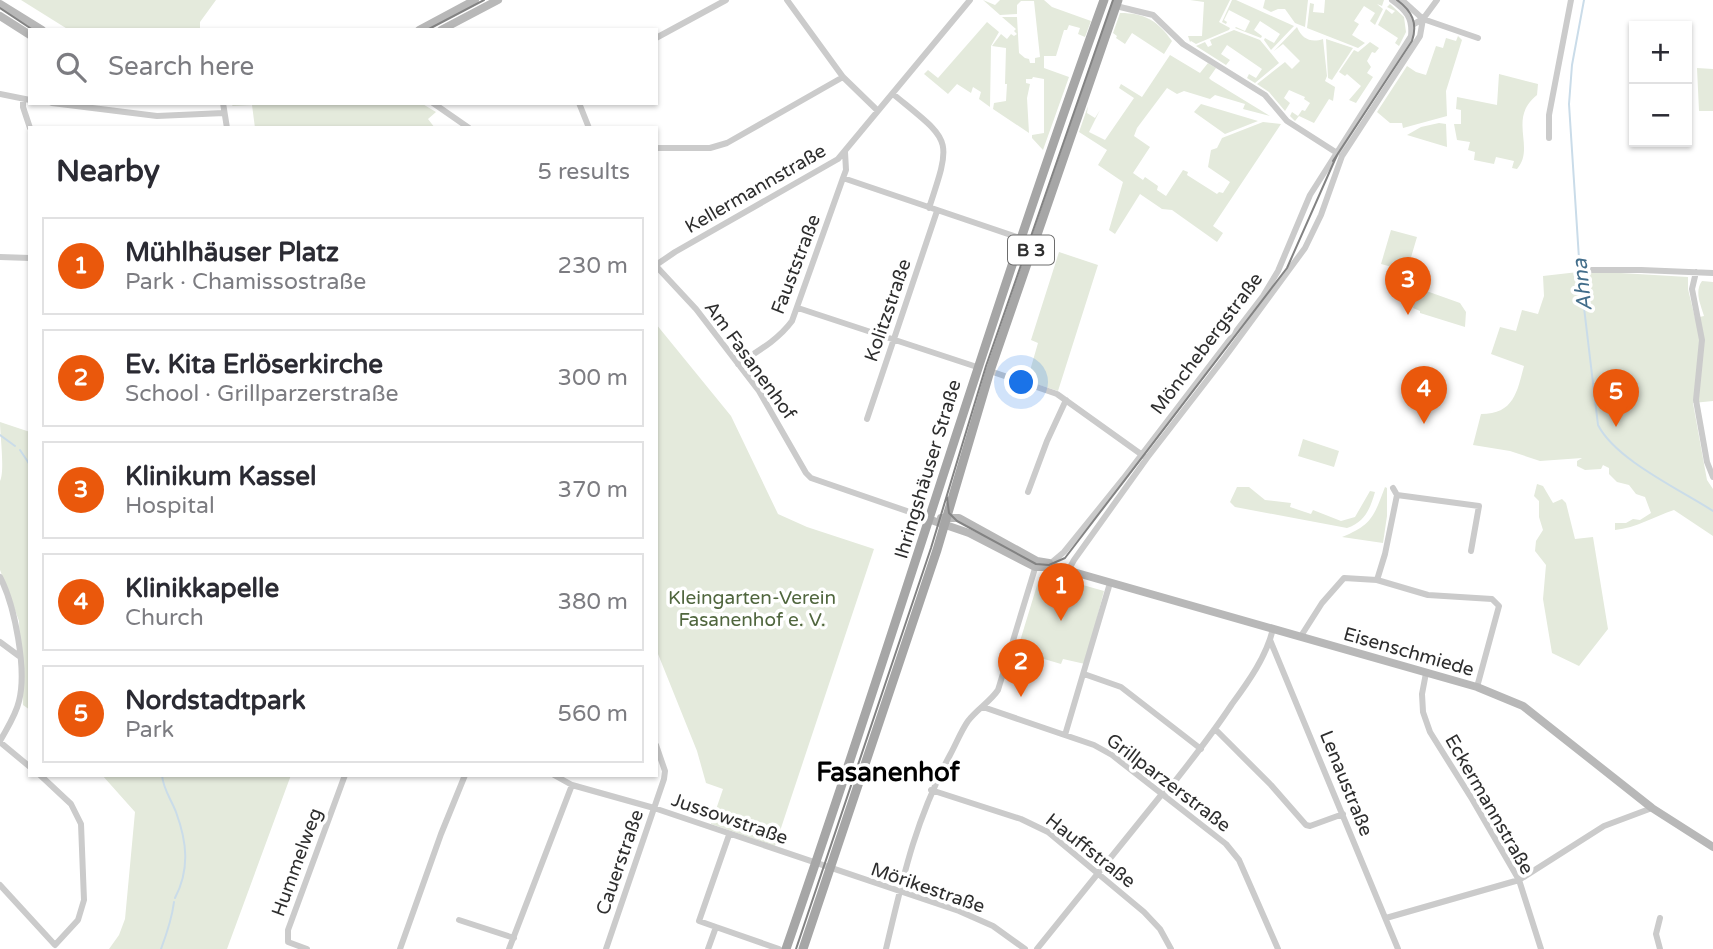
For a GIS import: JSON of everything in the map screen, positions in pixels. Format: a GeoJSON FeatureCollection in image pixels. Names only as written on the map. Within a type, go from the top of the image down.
{"type":"FeatureCollection","features":[{"type":"Feature","properties":{"kind":"main road","name":"Ihringshäuser Straße"},"geometry":{"type":"LineString","coordinates":[[786,949],[931,520],[977,367],[1020,238],[1104,0]]}},
{"type":"Feature","properties":{"kind":"main road","name":"Ihringshäuser Straße"},"geometry":{"type":"LineString","coordinates":[[803,949],[946,521],[990,371],[1117,3]]}},
{"type":"Feature","properties":{"kind":"street"},"geometry":{"type":"LineString","coordinates":[[423,28],[475,0]]}},
{"type":"Feature","properties":{"kind":"street"},"geometry":{"type":"LineString","coordinates":[[445,28],[498,0]]}},
{"type":"Feature","properties":{"kind":"street"},"geometry":{"type":"LineString","coordinates":[[658,37],[726,0]]}},
{"type":"Feature","properties":{"kind":"street"},"geometry":{"type":"LineString","coordinates":[[787,0],[843,77],[877,111]]}},
{"type":"Feature","properties":{"kind":"street","name":"Kellermannstraße"},"geometry":{"type":"LineString","coordinates":[[658,265],[675,252],[830,164],[845,152],[970,0]]}},
{"type":"Feature","properties":{"kind":"street"},"geometry":{"type":"LineString","coordinates":[[1392,0],[1406,12],[1412,25]]}},
{"type":"Feature","properties":{"kind":"street"},"geometry":{"type":"LineString","coordinates":[[1402,0],[1423,19],[1478,38]]}},
{"type":"Feature","properties":{"kind":"street"},"geometry":{"type":"LineString","coordinates":[[1549,138],[1551,104],[1571,0]]}},
{"type":"Feature","properties":{"kind":"street","name":"Mönchebergstraße"},"geometry":{"type":"LineString","coordinates":[[1054,565],[1144,456],[1305,248],[1321,215],[1339,154],[1403,51],[1411,36],[1412,25],[1423,19],[1436,2]]}},
{"type":"Feature","properties":{"kind":"street","name":"Ihringshäuser Straße"},"geometry":{"type":"LineString","coordinates":[[1117,3],[1153,15],[1163,22],[1176,39],[1265,95],[1287,121],[1339,154]]}},
{"type":"Feature","properties":{"kind":"street"},"geometry":{"type":"LineString","coordinates":[[0,4],[38,28]]}},
{"type":"Feature","properties":{"kind":"street"},"geometry":{"type":"LineString","coordinates":[[0,16],[28,34]]}},
{"type":"Feature","properties":{"kind":"street","name":"Mönchebergstraße"},"geometry":{"type":"LineString","coordinates":[[1068,572],[1144,456],[1264,296],[1278,271],[1310,195],[1420,36],[1423,19]]}},
{"type":"Feature","properties":{"kind":"street"},"geometry":{"type":"LineString","coordinates":[[658,148],[710,148],[727,143],[843,77]]}},
{"type":"Feature","properties":{"kind":"street"},"geometry":{"type":"LineString","coordinates":[[0,94],[27,99],[23,107],[29,126]]}},
{"type":"Feature","properties":{"kind":"street","name":"Kolitzstraße"},"geometry":{"type":"LineString","coordinates":[[867,419],[933,209],[944,163],[943,142],[931,125],[893,94]]}},
{"type":"Feature","properties":{"kind":"street"},"geometry":{"type":"LineString","coordinates":[[68,105],[157,116],[224,113]]}},
{"type":"Feature","properties":{"kind":"street"},"geometry":{"type":"LineString","coordinates":[[223,105],[227,126]]}},
{"type":"Feature","properties":{"kind":"street"},"geometry":{"type":"LineString","coordinates":[[436,105],[466,126]]}},
{"type":"Feature","properties":{"kind":"street"},"geometry":{"type":"LineString","coordinates":[[580,105],[588,126]]}},
{"type":"Feature","properties":{"kind":"street","name":"Fauststraße"},"geometry":{"type":"LineString","coordinates":[[738,364],[785,331],[798,308],[846,170],[845,152]]}},
{"type":"Feature","properties":{"kind":"street"},"geometry":{"type":"LineString","coordinates":[[843,178],[1020,238]]}},
{"type":"Feature","properties":{"kind":"street"},"geometry":{"type":"LineString","coordinates":[[0,257],[28,258]]}},
{"type":"Feature","properties":{"kind":"street","name":"Am Fasanenhof"},"geometry":{"type":"LineString","coordinates":[[658,268],[696,309],[770,407],[811,478],[931,520]]}},
{"type":"Feature","properties":{"kind":"street"},"geometry":{"type":"LineString","coordinates":[[1587,270],[1713,273]]}},
{"type":"Feature","properties":{"kind":"street"},"geometry":{"type":"LineString","coordinates":[[1696,272],[1692,289],[1702,340],[1696,400],[1707,462],[1713,477]]}},
{"type":"Feature","properties":{"kind":"street"},"geometry":{"type":"LineString","coordinates":[[798,308],[977,367]]}},
{"type":"Feature","properties":{"kind":"street"},"geometry":{"type":"LineString","coordinates":[[990,371],[1057,394],[1144,456]]}},
{"type":"Feature","properties":{"kind":"street"},"geometry":{"type":"LineString","coordinates":[[1028,492],[1066,400]]}},
{"type":"Feature","properties":{"kind":"street"},"geometry":{"type":"LineString","coordinates":[[1377,580],[1385,554],[1395,491],[1479,506],[1471,551]]}},
{"type":"Feature","properties":{"kind":"street"},"geometry":{"type":"LineString","coordinates":[[950,503],[958,518]]}},
{"type":"Feature","properties":{"kind":"street","name":"Eisenschmiede"},"geometry":{"type":"LineString","coordinates":[[931,520],[946,521],[958,518],[1036,564]]}},
{"type":"Feature","properties":{"kind":"street","name":"Eisenschmiede"},"geometry":{"type":"LineString","coordinates":[[946,521],[1036,564],[1054,565],[1068,572],[1477,687],[1523,706],[1652,808],[1713,846]]}},
{"type":"Feature","properties":{"kind":"street"},"geometry":{"type":"LineString","coordinates":[[886,949],[913,839],[932,790],[968,722],[998,690],[1036,564]]}},
{"type":"Feature","properties":{"kind":"street"},"geometry":{"type":"LineString","coordinates":[[0,577],[16,621],[20,700],[0,741],[28,765]]}},
{"type":"Feature","properties":{"kind":"street"},"geometry":{"type":"LineString","coordinates":[[1301,636],[1322,603],[1344,578],[1377,580],[1428,595],[1496,601],[1499,606],[1477,687]]}},
{"type":"Feature","properties":{"kind":"street"},"geometry":{"type":"LineString","coordinates":[[1065,735],[1110,583]]}},
{"type":"Feature","properties":{"kind":"street"},"geometry":{"type":"LineString","coordinates":[[1037,949],[1216,729],[1248,682],[1273,629]]}},
{"type":"Feature","properties":{"kind":"street","name":"Lenaustraße"},"geometry":{"type":"LineString","coordinates":[[1270,640],[1398,949]]}},
{"type":"Feature","properties":{"kind":"street"},"geometry":{"type":"LineString","coordinates":[[0,642],[19,656]]}},
{"type":"Feature","properties":{"kind":"street","name":"Eckermannstraße"},"geometry":{"type":"LineString","coordinates":[[1426,673],[1422,694],[1423,712],[1430,732],[1518,880],[1541,949]]}},
{"type":"Feature","properties":{"kind":"street"},"geometry":{"type":"LineString","coordinates":[[1084,674],[1121,687],[1201,749]]}},
{"type":"Feature","properties":{"kind":"street","name":"Grillparzerstraße"},"geometry":{"type":"LineString","coordinates":[[983,707],[1094,745],[1112,755],[1226,844],[1239,860],[1278,949]]}},
{"type":"Feature","properties":{"kind":"street"},"geometry":{"type":"LineString","coordinates":[[1216,729],[1306,825],[1343,814]]}},
{"type":"Feature","properties":{"kind":"street","name":"Cauerstraße"},"geometry":{"type":"LineString","coordinates":[[606,949],[665,771],[658,751]]}},
{"type":"Feature","properties":{"kind":"street"},"geometry":{"type":"LineString","coordinates":[[0,885],[55,945],[78,920],[84,900],[81,824],[71,804],[42,777]]}},
{"type":"Feature","properties":{"kind":"street","name":"Hummelweg"},"geometry":{"type":"LineString","coordinates":[[307,949],[288,942],[288,930],[344,777]]}},
{"type":"Feature","properties":{"kind":"street"},"geometry":{"type":"LineString","coordinates":[[400,949],[464,777]]}},
{"type":"Feature","properties":{"kind":"street","name":"Jussowstraße"},"geometry":{"type":"LineString","coordinates":[[558,777],[572,785],[654,808],[816,865]]}},
{"type":"Feature","properties":{"kind":"street"},"geometry":{"type":"LineString","coordinates":[[509,949],[572,785]]}},
{"type":"Feature","properties":{"kind":"street","name":"Hauffstraße"},"geometry":{"type":"LineString","coordinates":[[932,790],[1021,819],[1048,832],[1152,920],[1171,949]]}},
{"type":"Feature","properties":{"kind":"street"},"geometry":{"type":"LineString","coordinates":[[1386,918],[1518,880],[1604,826],[1652,808]]}},
{"type":"Feature","properties":{"kind":"street"},"geometry":{"type":"LineString","coordinates":[[729,835],[699,921],[779,949]]}},
{"type":"Feature","properties":{"kind":"street","name":"Mörikestraße"},"geometry":{"type":"LineString","coordinates":[[816,865],[959,911],[993,926],[1025,949]]}},
{"type":"Feature","properties":{"kind":"street"},"geometry":{"type":"LineString","coordinates":[[1660,918],[1656,934],[1660,949]]}},
{"type":"Feature","properties":{"kind":"street"},"geometry":{"type":"LineString","coordinates":[[459,920],[513,938]]}},
{"type":"Feature","properties":{"kind":"street"},"geometry":{"type":"LineString","coordinates":[[708,949],[716,927]]}},
{"type":"Feature","properties":{"kind":"green space"},"geometry":{"type":"Polygon","coordinates":[[[21,0],[216,0],[200,22],[200,28],[66,28],[21,0]]]}},
{"type":"Feature","properties":{"kind":"green space"},"geometry":{"type":"Polygon","coordinates":[[[983,0],[995,5],[1000,0],[1044,0],[1052,7],[1091,21],[1085,37],[1078,34],[1080,28],[1069,25],[1067,30],[1064,30],[1056,56],[1044,56],[1044,68],[1069,77],[1043,150],[1032,135],[1044,133],[1044,79],[1026,79],[1026,83],[1030,84],[1027,98],[1029,133],[993,109],[994,103],[1006,101],[1007,84],[1006,48],[992,46],[1001,34],[1007,39],[1011,34],[1017,34],[1014,31],[1016,29],[1002,17],[1017,17],[1019,53],[1029,59],[1030,63],[1035,63],[1035,58],[1040,57],[1034,1],[1021,1],[1017,5],[1017,14],[1000,15],[983,0]]]}},
{"type":"Feature","properties":{"kind":"green space"},"geometry":{"type":"Polygon","coordinates":[[[1190,0],[1230,0],[1219,22],[1230,28],[1229,30],[1196,44],[1190,42],[1188,36],[1202,36],[1204,2],[1190,0]]]}},
{"type":"Feature","properties":{"kind":"green space"},"geometry":{"type":"Polygon","coordinates":[[[1232,0],[1294,26],[1271,50],[1265,38],[1274,43],[1280,34],[1260,21],[1254,30],[1261,38],[1235,28],[1245,31],[1250,21],[1229,10],[1224,20],[1226,24],[1222,22],[1232,0]]]}},
{"type":"Feature","properties":{"kind":"green space"},"geometry":{"type":"Polygon","coordinates":[[[1265,0],[1308,0],[1305,27],[1295,23],[1285,9],[1271,12],[1263,8],[1265,0]]]}},
{"type":"Feature","properties":{"kind":"green space"},"geometry":{"type":"Polygon","coordinates":[[[1325,0],[1384,0],[1382,6],[1377,4],[1383,9],[1375,25],[1370,21],[1375,13],[1364,6],[1354,21],[1359,24],[1352,35],[1365,43],[1358,48],[1307,28],[1310,3],[1314,4],[1313,12],[1324,13],[1325,0]]]}},
{"type":"Feature","properties":{"kind":"green space"},"geometry":{"type":"Polygon","coordinates":[[[1390,4],[1404,17],[1406,32],[1399,46],[1395,43],[1398,38],[1378,25],[1386,9],[1392,14],[1395,11],[1387,7],[1390,4]]]}},
{"type":"Feature","properties":{"kind":"green space"},"geometry":{"type":"Polygon","coordinates":[[[1120,13],[1144,17],[1161,28],[1172,41],[1164,54],[1132,33],[1125,44],[1116,38],[1113,33],[1120,13]]]}},
{"type":"Feature","properties":{"kind":"green space"},"geometry":{"type":"Polygon","coordinates":[[[987,22],[999,32],[991,46],[990,107],[979,99],[981,92],[973,87],[971,93],[957,84],[948,94],[924,74],[928,70],[938,78],[987,22]]]}},
{"type":"Feature","properties":{"kind":"green space"},"geometry":{"type":"Polygon","coordinates":[[[1297,27],[1307,39],[1323,39],[1327,76],[1325,81],[1335,87],[1333,101],[1329,99],[1314,123],[1299,116],[1295,121],[1290,116],[1292,112],[1298,116],[1302,110],[1305,111],[1310,103],[1305,97],[1289,90],[1284,98],[1290,103],[1285,111],[1269,92],[1257,84],[1285,62],[1292,69],[1300,61],[1283,44],[1274,51],[1297,27]]]}},
{"type":"Feature","properties":{"kind":"green space"},"geometry":{"type":"Polygon","coordinates":[[[1234,30],[1260,40],[1279,63],[1255,83],[1247,78],[1249,74],[1256,78],[1262,69],[1227,45],[1221,54],[1230,60],[1226,65],[1196,46],[1205,42],[1208,47],[1212,45],[1210,40],[1234,30]]]}},
{"type":"Feature","properties":{"kind":"green space"},"geometry":{"type":"Polygon","coordinates":[[[1458,36],[1462,40],[1446,91],[1447,116],[1403,128],[1402,123],[1390,123],[1377,112],[1407,66],[1426,75],[1436,46],[1443,48],[1446,38],[1456,41],[1458,36]]]}},
{"type":"Feature","properties":{"kind":"green space"},"geometry":{"type":"Polygon","coordinates":[[[1326,39],[1353,48],[1332,80],[1328,78],[1326,39]]]}},
{"type":"Feature","properties":{"kind":"green space"},"geometry":{"type":"Polygon","coordinates":[[[1370,42],[1379,48],[1375,53],[1372,52],[1367,61],[1371,67],[1367,73],[1373,77],[1356,103],[1349,100],[1361,86],[1347,74],[1345,76],[1339,72],[1354,50],[1358,52],[1370,42]]]}},
{"type":"Feature","properties":{"kind":"green space"},"geometry":{"type":"Polygon","coordinates":[[[1170,55],[1200,73],[1208,63],[1216,68],[1209,78],[1211,80],[1270,116],[1243,109],[1245,104],[1215,95],[1210,99],[1184,91],[1177,94],[1167,88],[1137,128],[1134,136],[1150,147],[1133,173],[1158,186],[1157,190],[1166,196],[1183,170],[1217,194],[1223,193],[1230,182],[1208,167],[1211,150],[1217,148],[1222,138],[1263,122],[1281,124],[1213,226],[1223,233],[1217,242],[1172,210],[1162,209],[1140,194],[1115,234],[1109,230],[1123,182],[1098,165],[1107,150],[1079,132],[1088,106],[1087,113],[1095,118],[1100,110],[1089,132],[1105,140],[1134,98],[1119,88],[1121,84],[1142,97],[1170,55]]]}},
{"type":"Feature","properties":{"kind":"green space"},"geometry":{"type":"Polygon","coordinates":[[[1697,68],[1713,69],[1713,111],[1699,111],[1697,68]]]}},
{"type":"Feature","properties":{"kind":"green space"},"geometry":{"type":"Polygon","coordinates":[[[1499,74],[1538,84],[1537,95],[1528,104],[1524,114],[1524,152],[1517,169],[1512,168],[1514,161],[1496,157],[1494,164],[1474,160],[1475,152],[1468,150],[1470,142],[1457,140],[1454,124],[1461,124],[1461,110],[1456,109],[1457,97],[1497,105],[1499,74]]]}},
{"type":"Feature","properties":{"kind":"green space"},"geometry":{"type":"Polygon","coordinates":[[[1201,104],[1258,121],[1225,134],[1194,112],[1201,104]]]}},
{"type":"Feature","properties":{"kind":"green space"},"geometry":{"type":"Polygon","coordinates":[[[252,105],[424,105],[436,112],[428,119],[433,126],[255,126],[252,105]]]}},
{"type":"Feature","properties":{"kind":"green space"},"geometry":{"type":"Polygon","coordinates":[[[1446,124],[1447,147],[1407,135],[1421,127],[1446,124]]]}},
{"type":"Feature","properties":{"kind":"green space"},"geometry":{"type":"Polygon","coordinates":[[[1391,230],[1417,237],[1407,271],[1381,264],[1391,230]]]}},
{"type":"Feature","properties":{"kind":"green space"},"geometry":{"type":"Polygon","coordinates":[[[1059,252],[1098,265],[1058,391],[1027,381],[1038,343],[1031,340],[1059,252]]]}},
{"type":"Feature","properties":{"kind":"green space"},"geometry":{"type":"Polygon","coordinates":[[[1587,271],[1688,277],[1695,318],[1704,316],[1699,298],[1702,281],[1713,282],[1713,401],[1693,403],[1707,480],[1713,489],[1713,536],[1674,510],[1615,530],[1615,523],[1640,520],[1651,513],[1645,497],[1636,494],[1629,485],[1617,482],[1609,474],[1609,468],[1603,465],[1601,469],[1585,470],[1577,466],[1577,461],[1582,458],[1540,461],[1510,451],[1473,445],[1481,414],[1492,413],[1507,406],[1516,393],[1524,366],[1491,354],[1500,327],[1516,331],[1522,310],[1538,314],[1544,296],[1543,276],[1587,271]]]}},
{"type":"Feature","properties":{"kind":"green space"},"geometry":{"type":"Polygon","coordinates":[[[1418,288],[1460,303],[1466,312],[1465,327],[1420,313],[1413,308],[1418,288]]]}},
{"type":"Feature","properties":{"kind":"green space","name":"Kleingarten-Verein Fasanenhof e. V."},"geometry":{"type":"Polygon","coordinates":[[[658,326],[731,416],[778,514],[807,527],[874,549],[775,846],[711,824],[723,789],[706,783],[697,751],[658,654],[658,326]]]}},
{"type":"Feature","properties":{"kind":"green space"},"geometry":{"type":"Polygon","coordinates":[[[0,422],[28,431],[28,709],[23,705],[19,621],[0,570],[0,422]]]}},
{"type":"Feature","properties":{"kind":"green space"},"geometry":{"type":"Polygon","coordinates":[[[1303,439],[1339,451],[1334,467],[1298,456],[1303,439]]]}},
{"type":"Feature","properties":{"kind":"green space"},"geometry":{"type":"Polygon","coordinates":[[[1537,484],[1543,486],[1553,503],[1562,499],[1566,503],[1575,539],[1593,537],[1608,629],[1579,666],[1552,653],[1543,599],[1546,565],[1535,551],[1536,541],[1543,530],[1539,517],[1539,501],[1534,496],[1537,484]]]}},
{"type":"Feature","properties":{"kind":"green space"},"geometry":{"type":"Polygon","coordinates":[[[1237,487],[1249,487],[1265,500],[1291,503],[1290,507],[1311,514],[1313,510],[1341,521],[1355,517],[1370,491],[1375,492],[1366,514],[1347,528],[1235,507],[1230,502],[1237,487]]]}},
{"type":"Feature","properties":{"kind":"green space"},"geometry":{"type":"Polygon","coordinates":[[[1385,487],[1387,516],[1383,543],[1342,537],[1366,524],[1385,487]]]}},
{"type":"Feature","properties":{"kind":"green space"},"geometry":{"type":"Polygon","coordinates":[[[1051,576],[1104,591],[1085,664],[1063,659],[1061,664],[1017,651],[1038,582],[1041,577],[1051,576]]]}},
{"type":"Feature","properties":{"kind":"green space"},"geometry":{"type":"Polygon","coordinates":[[[104,777],[290,777],[227,949],[109,949],[119,935],[125,919],[135,812],[104,777]]]}},
{"type":"Feature","properties":{"kind":"waterway","name":"Ahna"},"geometry":{"type":"LineString","coordinates":[[1584,0],[1572,65],[1569,104],[1580,274],[1598,425],[1607,438],[1633,462],[1713,511]]}},
{"type":"Feature","properties":{"kind":"waterway"},"geometry":{"type":"LineString","coordinates":[[0,435],[15,446]]}},
{"type":"Feature","properties":{"kind":"waterway"},"geometry":{"type":"LineString","coordinates":[[20,450],[28,462]]}},
{"type":"Feature","properties":{"kind":"waterway"},"geometry":{"type":"LineString","coordinates":[[162,777],[180,823],[184,845],[185,866],[175,898]]}},
{"type":"Feature","properties":{"kind":"waterway"},"geometry":{"type":"LineString","coordinates":[[161,949],[174,902]]}},
{"type":"Feature","properties":{"kind":"tram line"},"geometry":{"type":"LineString","coordinates":[[431,28],[484,0]]}},
{"type":"Feature","properties":{"kind":"tram line"},"geometry":{"type":"LineString","coordinates":[[796,949],[931,548],[986,366],[1113,0]]}},
{"type":"Feature","properties":{"kind":"tram line"},"geometry":{"type":"LineString","coordinates":[[1333,161],[1412,41],[1414,23],[1407,9],[1397,0]]}},
{"type":"Feature","properties":{"kind":"tram line"},"geometry":{"type":"LineString","coordinates":[[0,8],[30,28]]}},
{"type":"Feature","properties":{"kind":"tram line"},"geometry":{"type":"LineString","coordinates":[[947,497],[949,513],[957,521],[1036,564],[1049,565],[1065,558],[1287,268],[1337,155]]}},
{"type":"Feature","properties":{"kind":"place","name":"Klinikum Kassel"},"geometry":{"type":"Point","coordinates":[1408,315]}},
{"type":"Feature","properties":{"kind":"place","name":"Klinikkapelle"},"geometry":{"type":"Point","coordinates":[1424,424]}},
{"type":"Feature","properties":{"kind":"place","name":"Nordstadtpark"},"geometry":{"type":"Point","coordinates":[1616,427]}},
{"type":"Feature","properties":{"kind":"place","name":"Mühlhäuser Platz"},"geometry":{"type":"Point","coordinates":[1061,621]}},
{"type":"Feature","properties":{"kind":"place","name":"Ev. Kita Erlöserkirche"},"geometry":{"type":"Point","coordinates":[1021,697]}},
{"type":"Feature","properties":{"kind":"district","name":"Fasanenhof"},"geometry":{"type":"Point","coordinates":[888,772]}}]}
